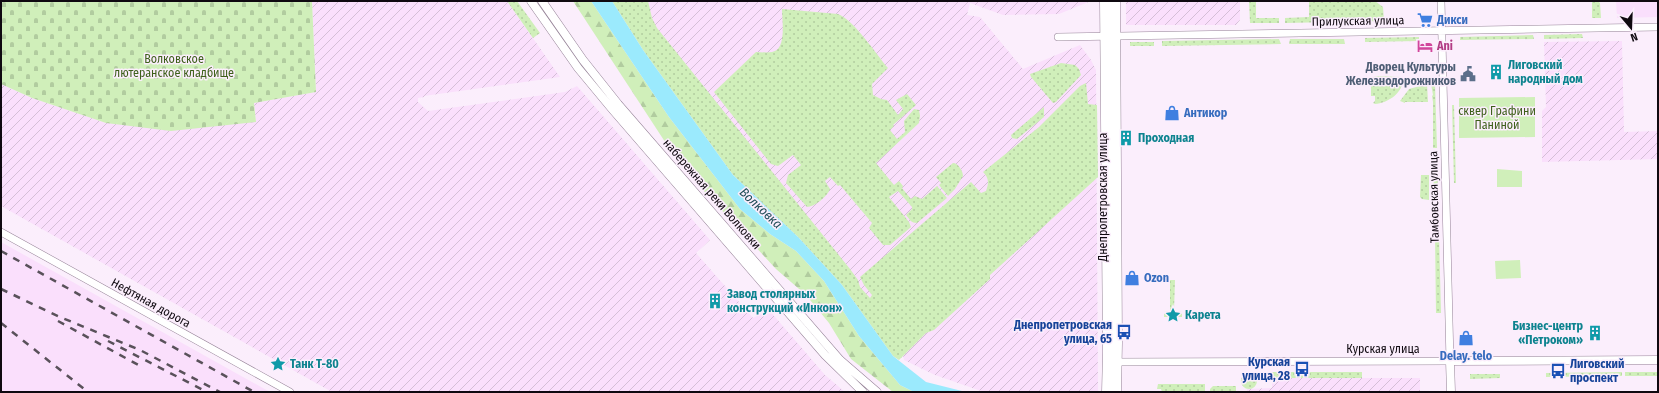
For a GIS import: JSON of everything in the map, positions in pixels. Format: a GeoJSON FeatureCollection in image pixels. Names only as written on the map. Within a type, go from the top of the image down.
{"type":"FeatureCollection","features":[{"type":"Feature","properties":{"kind":"main road","name":"Днепропетровская улица"},"geometry":{"type":"LineString","coordinates":[[1105,1],[1110,36],[1112,362],[1116,392]]}},
{"type":"Feature","properties":{"kind":"main road","name":"Днепропетровская улица"},"geometry":{"type":"LineString","coordinates":[[1110,36],[1115,1]]}},
{"type":"Feature","properties":{"kind":"main road","name":"Днепропетровская улица"},"geometry":{"type":"LineString","coordinates":[[1107,392],[1112,362]]}},
{"type":"Feature","properties":{"kind":"street","name":"набережная реки Волковки"},"geometry":{"type":"LineString","coordinates":[[531,1],[578,68],[608,104],[834,366],[863,392]]}},
{"type":"Feature","properties":{"kind":"street","name":"набережная реки Волковки"},"geometry":{"type":"LineString","coordinates":[[542,1],[583,60],[618,104],[840,360],[877,392]]}},
{"type":"Feature","properties":{"kind":"street","name":"Тамбовская улица"},"geometry":{"type":"LineString","coordinates":[[1441,1],[1451,392]]}},
{"type":"Feature","properties":{"kind":"street","name":"Прилукская улица"},"geometry":{"type":"LineString","coordinates":[[1058,37],[1658,27]]}},
{"type":"Feature","properties":{"kind":"street","name":"Нефтяная дорога"},"geometry":{"type":"LineString","coordinates":[[1,232],[290,392]]}},
{"type":"Feature","properties":{"kind":"street","name":"Курская улица"},"geometry":{"type":"LineString","coordinates":[[1112,362],[1658,360]]}},
{"type":"Feature","properties":{"kind":"shaded area"},"geometry":{"type":"Polygon","coordinates":[[[312,1],[507,1],[560,77],[424,96],[418,98],[418,102],[428,111],[565,92],[577,86],[710,240],[696,253],[753,318],[769,310],[825,375],[845,392],[332,392],[1,206],[1,84],[32,98],[106,123],[256,122],[254,103],[316,92],[312,1]]]}},
{"type":"Feature","properties":{"kind":"shaded area"},"geometry":{"type":"Polygon","coordinates":[[[630,1],[1091,1],[1059,14],[1003,15],[970,3],[967,15],[980,17],[1023,69],[1080,45],[1096,70],[1098,392],[984,392],[935,375],[904,360],[903,355],[907,351],[630,1]]]}},
{"type":"Feature","properties":{"kind":"shaded area"},"geometry":{"type":"Polygon","coordinates":[[[1126,1],[1240,1],[1240,20],[1236,25],[1126,25],[1126,1]]]}},
{"type":"Feature","properties":{"kind":"shaded area"},"geometry":{"type":"Polygon","coordinates":[[[1616,1],[1658,1],[1658,17],[1617,18],[1616,1]]]}},
{"type":"Feature","properties":{"kind":"shaded area"},"geometry":{"type":"Polygon","coordinates":[[[1622,41],[1624,132],[1658,131],[1658,159],[1542,162],[1542,111],[1546,107],[1544,42],[1622,41]]]}},
{"type":"Feature","properties":{"kind":"shaded area"},"geometry":{"type":"Polygon","coordinates":[[[1,242],[270,392],[1,392],[1,242]]]}},
{"type":"Feature","properties":{"kind":"shaded area"},"geometry":{"type":"Polygon","coordinates":[[[1272,378],[1420,378],[1420,392],[1247,392],[1247,389],[1272,388],[1272,378]]]}},
{"type":"Feature","properties":{"kind":"green space","name":"Волковское лютеранское кладбище"},"geometry":{"type":"Polygon","coordinates":[[[1,1],[312,1],[316,92],[254,103],[256,122],[171,131],[106,123],[32,98],[1,84],[1,1]]]}},
{"type":"Feature","properties":{"kind":"green space"},"geometry":{"type":"Polygon","coordinates":[[[507,1],[517,1],[540,33],[533,38],[507,1]]]}},
{"type":"Feature","properties":{"kind":"green space"},"geometry":{"type":"Polygon","coordinates":[[[573,1],[591,1],[669,117],[740,209],[770,234],[796,251],[824,281],[859,336],[900,385],[914,392],[893,392],[851,359],[829,323],[806,295],[776,269],[690,176],[669,148],[573,1]]]}},
{"type":"Feature","properties":{"kind":"green space"},"geometry":{"type":"Polygon","coordinates":[[[612,1],[648,1],[652,18],[657,28],[850,269],[858,280],[860,287],[870,298],[872,295],[860,277],[971,182],[981,193],[986,191],[988,181],[983,172],[1039,127],[1080,86],[1086,83],[1088,104],[1097,105],[1098,177],[990,275],[990,279],[934,330],[926,333],[899,360],[893,356],[842,285],[799,238],[733,175],[643,50],[612,1]]]}},
{"type":"Feature","properties":{"kind":"green space"},"geometry":{"type":"Polygon","coordinates":[[[1249,1],[1256,1],[1256,18],[1279,18],[1279,23],[1250,23],[1249,1]]]}},
{"type":"Feature","properties":{"kind":"green space"},"geometry":{"type":"Polygon","coordinates":[[[1309,1],[1375,1],[1383,7],[1384,21],[1285,23],[1285,18],[1309,17],[1309,1]]]}},
{"type":"Feature","properties":{"kind":"green space"},"geometry":{"type":"Polygon","coordinates":[[[1592,1],[1598,1],[1600,3],[1601,18],[1592,18],[1592,1]]]}},
{"type":"Feature","properties":{"kind":"green space"},"geometry":{"type":"Polygon","coordinates":[[[782,9],[838,14],[844,17],[858,30],[888,68],[872,84],[873,95],[887,100],[898,115],[903,109],[896,100],[907,94],[916,105],[893,125],[894,126],[890,130],[897,139],[905,132],[904,121],[914,109],[919,110],[919,123],[876,163],[894,185],[899,181],[903,186],[902,188],[911,199],[915,196],[922,199],[937,186],[947,198],[917,223],[915,223],[912,222],[906,215],[912,207],[898,191],[889,197],[909,222],[911,227],[890,245],[883,245],[869,228],[872,223],[840,185],[838,186],[830,177],[825,181],[830,189],[827,195],[817,203],[807,207],[786,183],[788,175],[801,165],[793,155],[778,166],[771,164],[714,92],[756,52],[772,52],[777,50],[780,46],[783,34],[782,9]]]}},
{"type":"Feature","properties":{"kind":"green space"},"geometry":{"type":"Polygon","coordinates":[[[1582,34],[1583,38],[1544,39],[1544,35],[1582,34]]]}},
{"type":"Feature","properties":{"kind":"green space"},"geometry":{"type":"Polygon","coordinates":[[[1533,35],[1534,39],[1460,40],[1460,37],[1533,35]]]}},
{"type":"Feature","properties":{"kind":"green space"},"geometry":{"type":"Polygon","coordinates":[[[1419,37],[1419,41],[1365,42],[1365,38],[1419,37]]]}},
{"type":"Feature","properties":{"kind":"green space"},"geometry":{"type":"Polygon","coordinates":[[[1279,39],[1281,44],[1162,46],[1162,41],[1279,39]]]}},
{"type":"Feature","properties":{"kind":"green space"},"geometry":{"type":"Polygon","coordinates":[[[1290,39],[1344,39],[1345,44],[1289,44],[1290,39]]]}},
{"type":"Feature","properties":{"kind":"green space"},"geometry":{"type":"Polygon","coordinates":[[[1130,42],[1154,42],[1154,46],[1130,46],[1130,42]]]}},
{"type":"Feature","properties":{"kind":"green space"},"geometry":{"type":"Polygon","coordinates":[[[1061,63],[1075,65],[1079,69],[1081,75],[1056,102],[1053,103],[1030,74],[1061,63]]]}},
{"type":"Feature","properties":{"kind":"green space"},"geometry":{"type":"Polygon","coordinates":[[[1373,77],[1401,77],[1403,79],[1398,93],[1385,102],[1375,104],[1373,103],[1375,101],[1375,96],[1371,96],[1371,80],[1373,77]]]}},
{"type":"Feature","properties":{"kind":"green space"},"geometry":{"type":"Polygon","coordinates":[[[1427,84],[1428,102],[1405,103],[1400,101],[1409,89],[1427,84]]]}},
{"type":"Feature","properties":{"kind":"green space"},"geometry":{"type":"Polygon","coordinates":[[[1431,84],[1435,84],[1437,148],[1433,148],[1433,95],[1431,84]]]}},
{"type":"Feature","properties":{"kind":"green space","name":"сквер Графини Паниной"},"geometry":{"type":"Polygon","coordinates":[[[1535,97],[1535,137],[1459,138],[1459,98],[1535,97]]]}},
{"type":"Feature","properties":{"kind":"green space"},"geometry":{"type":"Polygon","coordinates":[[[1452,105],[1454,105],[1456,183],[1454,183],[1452,105]]]}},
{"type":"Feature","properties":{"kind":"green space"},"geometry":{"type":"Polygon","coordinates":[[[1044,107],[1044,117],[1017,139],[1012,138],[1011,135],[1044,107]]]}},
{"type":"Feature","properties":{"kind":"green space"},"geometry":{"type":"Polygon","coordinates":[[[1437,155],[1438,199],[1434,199],[1433,156],[1437,155]]]}},
{"type":"Feature","properties":{"kind":"green space"},"geometry":{"type":"Polygon","coordinates":[[[953,163],[957,164],[963,176],[955,189],[948,196],[939,185],[941,183],[936,177],[953,163]]]}},
{"type":"Feature","properties":{"kind":"green space"},"geometry":{"type":"Polygon","coordinates":[[[1497,169],[1522,171],[1522,187],[1497,187],[1497,169]]]}},
{"type":"Feature","properties":{"kind":"green space"},"geometry":{"type":"Polygon","coordinates":[[[1421,175],[1429,175],[1429,200],[1422,199],[1420,197],[1421,175]]]}},
{"type":"Feature","properties":{"kind":"green space"},"geometry":{"type":"Polygon","coordinates":[[[1435,235],[1439,235],[1441,313],[1436,313],[1435,235]]]}},
{"type":"Feature","properties":{"kind":"green space"},"geometry":{"type":"Polygon","coordinates":[[[1520,260],[1521,278],[1496,279],[1495,261],[1520,260]]]}},
{"type":"Feature","properties":{"kind":"green space"},"geometry":{"type":"Polygon","coordinates":[[[1170,280],[1175,280],[1174,311],[1182,312],[1182,317],[1164,317],[1164,312],[1170,311],[1170,280]]]}},
{"type":"Feature","properties":{"kind":"green space"},"geometry":{"type":"Polygon","coordinates":[[[1272,372],[1362,372],[1362,378],[1272,378],[1272,372]]]}},
{"type":"Feature","properties":{"kind":"green space"},"geometry":{"type":"Polygon","coordinates":[[[1622,372],[1622,376],[1546,377],[1546,373],[1622,372]]]}},
{"type":"Feature","properties":{"kind":"green space"},"geometry":{"type":"Polygon","coordinates":[[[1625,372],[1658,372],[1658,376],[1625,376],[1625,372]]]}},
{"type":"Feature","properties":{"kind":"green space"},"geometry":{"type":"Polygon","coordinates":[[[1249,373],[1256,378],[1257,381],[1252,388],[1249,389],[1242,384],[1241,381],[1246,374],[1249,373]]]}},
{"type":"Feature","properties":{"kind":"green space"},"geometry":{"type":"Polygon","coordinates":[[[1470,374],[1500,374],[1500,378],[1470,379],[1470,374]]]}},
{"type":"Feature","properties":{"kind":"green space"},"geometry":{"type":"Polygon","coordinates":[[[1158,384],[1205,384],[1205,392],[1162,392],[1161,389],[1157,389],[1158,384]]]}},
{"type":"Feature","properties":{"kind":"green space"},"geometry":{"type":"Polygon","coordinates":[[[1213,386],[1236,386],[1236,392],[1210,392],[1210,389],[1213,386]]]}},
{"type":"Feature","properties":{"kind":"water","name":"Волковка"},"geometry":{"type":"Polygon","coordinates":[[[591,1],[612,1],[643,50],[733,175],[799,238],[842,285],[893,356],[926,382],[966,392],[914,392],[900,385],[859,336],[824,281],[796,251],[770,234],[740,209],[669,117],[591,1]]]}},
{"type":"Feature","properties":{"kind":"railway"},"geometry":{"type":"LineString","coordinates":[[1,251],[254,392]]}},
{"type":"Feature","properties":{"kind":"railway"},"geometry":{"type":"LineString","coordinates":[[1,289],[60,317],[140,350],[220,392]]}},
{"type":"Feature","properties":{"kind":"railway"},"geometry":{"type":"LineString","coordinates":[[58,321],[142,367]]}},
{"type":"Feature","properties":{"kind":"railway"},"geometry":{"type":"LineString","coordinates":[[1,323],[88,392]]}},
{"type":"Feature","properties":{"kind":"railway"},"geometry":{"type":"LineString","coordinates":[[108,341],[207,392]]}},
{"type":"Feature","properties":{"kind":"place","name":"Дикси"},"geometry":{"type":"Point","coordinates":[1425,20]}},
{"type":"Feature","properties":{"kind":"place","name":"Ani"},"geometry":{"type":"Point","coordinates":[1425,46]}},
{"type":"Feature","properties":{"kind":"place","name":"Лиговский народный дом"},"geometry":{"type":"Point","coordinates":[1496,72]}},
{"type":"Feature","properties":{"kind":"place","name":"Дворец Культуры Железнодорожников"},"geometry":{"type":"Point","coordinates":[1468,74]}},
{"type":"Feature","properties":{"kind":"place","name":"Антикор"},"geometry":{"type":"Point","coordinates":[1172,113]}},
{"type":"Feature","properties":{"kind":"place","name":"Проходная"},"geometry":{"type":"Point","coordinates":[1126,138]}},
{"type":"Feature","properties":{"kind":"place","name":"Ozon"},"geometry":{"type":"Point","coordinates":[1132,278]}},
{"type":"Feature","properties":{"kind":"place","name":"Завод столярных конструкций «Инкон»"},"geometry":{"type":"Point","coordinates":[715,301]}},
{"type":"Feature","properties":{"kind":"place","name":"Карета"},"geometry":{"type":"Point","coordinates":[1173,315]}},
{"type":"Feature","properties":{"kind":"place","name":"Днепропетровская улица, 65"},"geometry":{"type":"Point","coordinates":[1124,332]}},
{"type":"Feature","properties":{"kind":"place","name":"Бизнес-центр «Петроком»"},"geometry":{"type":"Point","coordinates":[1595,333]}},
{"type":"Feature","properties":{"kind":"place","name":"Delay. telo"},"geometry":{"type":"Point","coordinates":[1466,338]}},
{"type":"Feature","properties":{"kind":"place","name":"Танк Т-80"},"geometry":{"type":"Point","coordinates":[278,364]}},
{"type":"Feature","properties":{"kind":"place","name":"Курская улица, 28"},"geometry":{"type":"Point","coordinates":[1302,369]}},
{"type":"Feature","properties":{"kind":"place","name":"Лиговский проспект"},"geometry":{"type":"Point","coordinates":[1558,371]}}]}
